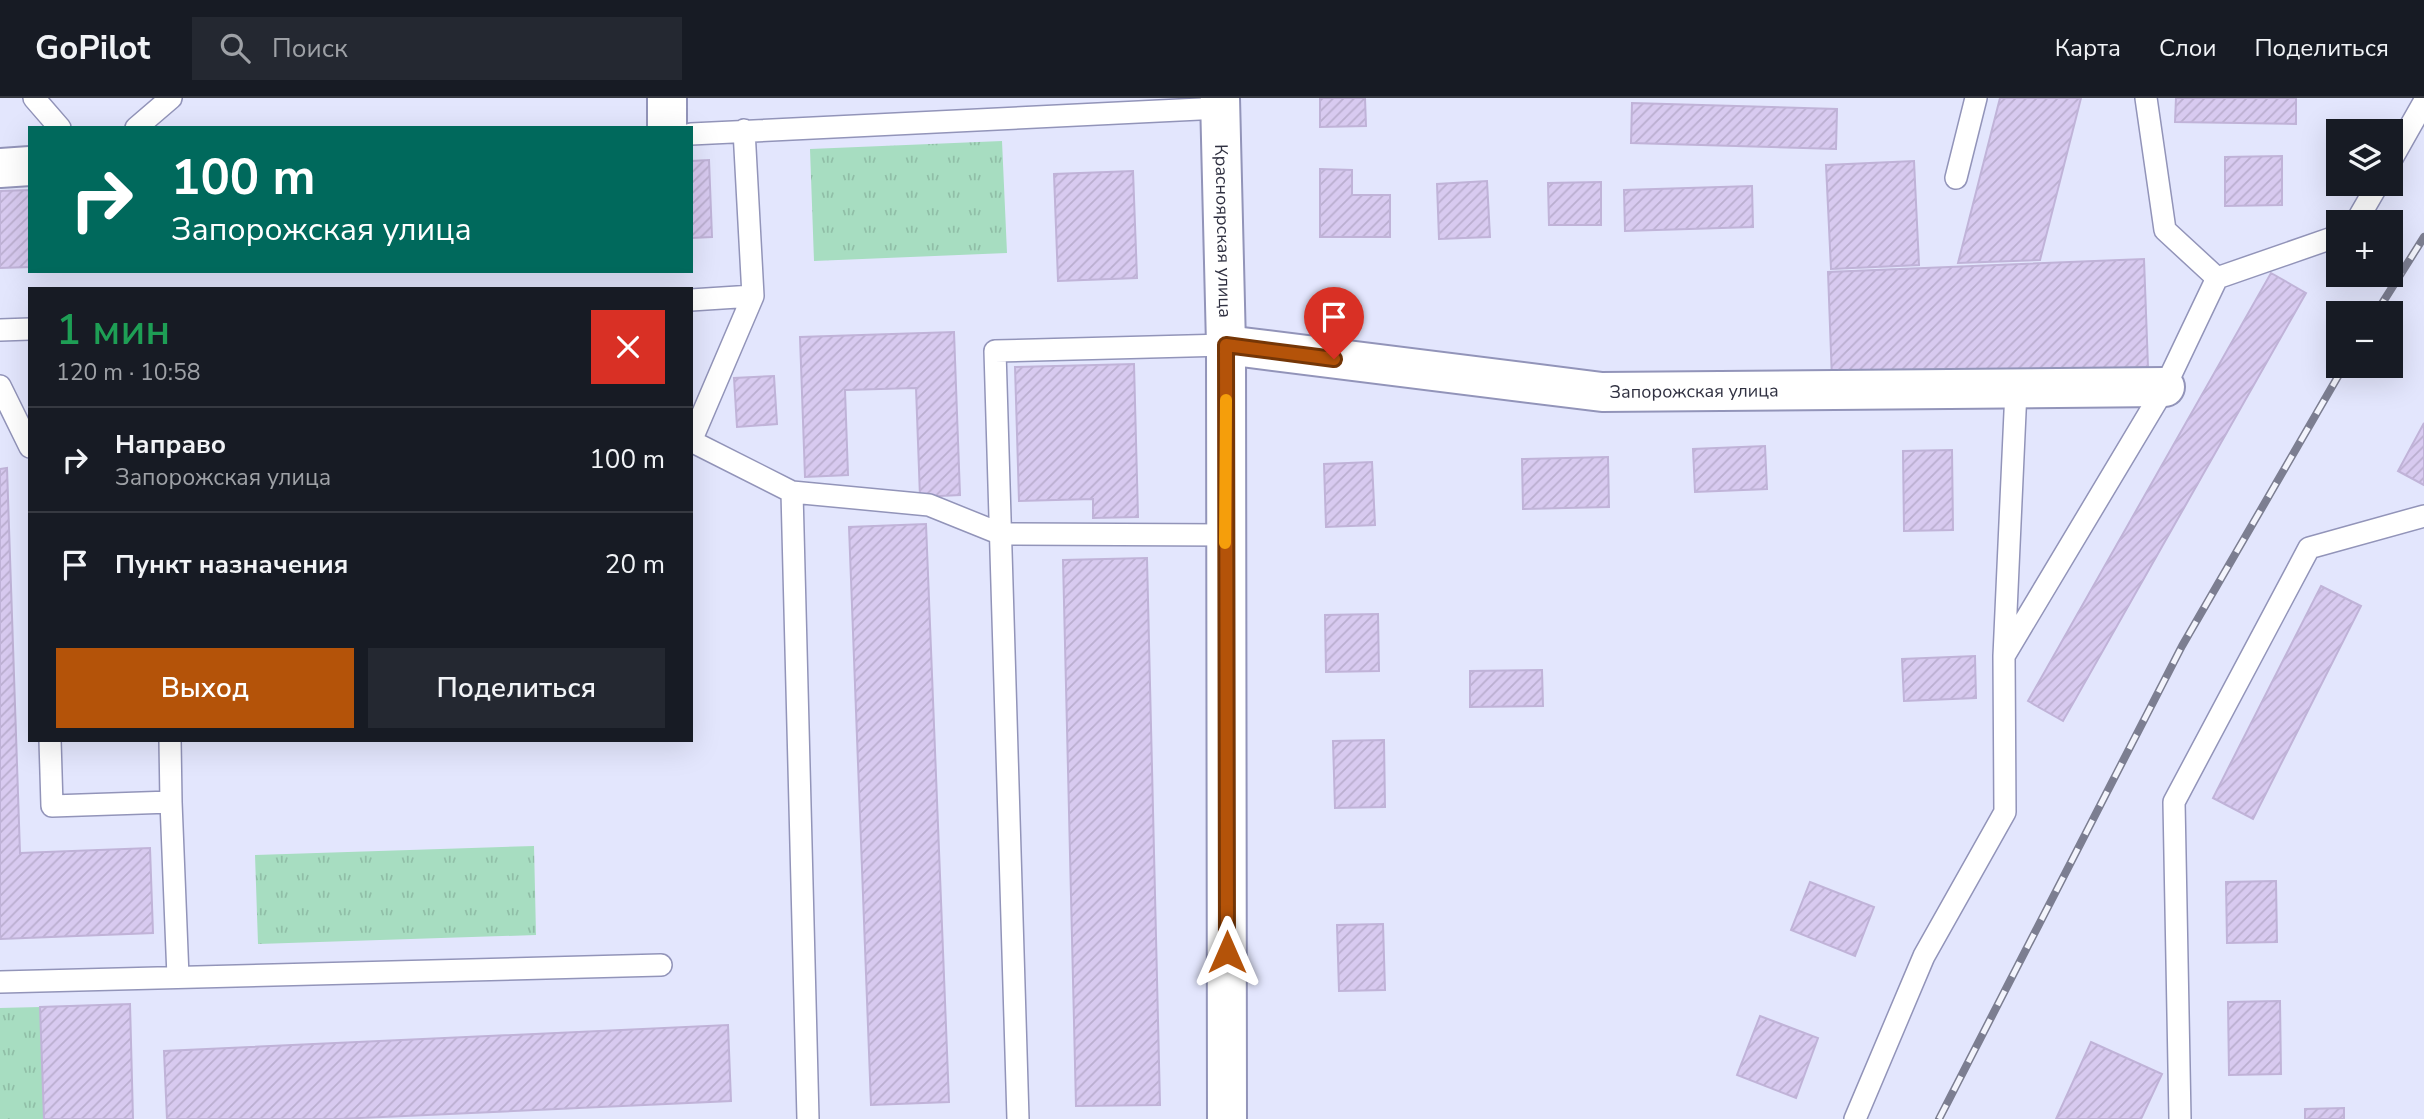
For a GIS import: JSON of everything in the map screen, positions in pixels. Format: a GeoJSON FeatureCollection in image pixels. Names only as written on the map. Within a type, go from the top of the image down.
{"type":"FeatureCollection","features":[{"type":"Feature","properties":{"kind":"street"},"geometry":{"type":"LineString","coordinates":[[667,98],[667,126]]}},
{"type":"Feature","properties":{"kind":"street","name":"Красноярская улица"},"geometry":{"type":"LineString","coordinates":[[1220,103],[1226,345],[1227,1119]]}},
{"type":"Feature","properties":{"kind":"street"},"geometry":{"type":"LineString","coordinates":[[0,168],[28,166]]}},
{"type":"Feature","properties":{"kind":"street","name":"Запорожская улица"},"geometry":{"type":"LineString","coordinates":[[1226,345],[1602,393],[2165,387]]}},
{"type":"Feature","properties":{"kind":"lane"},"geometry":{"type":"LineString","coordinates":[[34,98],[58,126]]}},
{"type":"Feature","properties":{"kind":"lane"},"geometry":{"type":"LineString","coordinates":[[138,126],[171,98]]}},
{"type":"Feature","properties":{"kind":"lane"},"geometry":{"type":"LineString","coordinates":[[1956,178],[1976,98]]}},
{"type":"Feature","properties":{"kind":"lane"},"geometry":{"type":"LineString","coordinates":[[2146,98],[2165,230],[2217,278]]}},
{"type":"Feature","properties":{"kind":"lane"},"geometry":{"type":"LineString","coordinates":[[2403,139],[2424,102]]}},
{"type":"Feature","properties":{"kind":"lane"},"geometry":{"type":"LineString","coordinates":[[693,134],[1220,103]]}},
{"type":"Feature","properties":{"kind":"lane"},"geometry":{"type":"LineString","coordinates":[[693,436],[753,296],[744,130]]}},
{"type":"Feature","properties":{"kind":"lane"},"geometry":{"type":"LineString","coordinates":[[2004,656],[2165,387],[2217,278],[2326,240]]}},
{"type":"Feature","properties":{"kind":"lane"},"geometry":{"type":"LineString","coordinates":[[693,300],[753,296]]}},
{"type":"Feature","properties":{"kind":"lane"},"geometry":{"type":"LineString","coordinates":[[0,330],[28,329]]}},
{"type":"Feature","properties":{"kind":"lane"},"geometry":{"type":"LineString","coordinates":[[1018,1119],[995,351],[1226,345]]}},
{"type":"Feature","properties":{"kind":"lane"},"geometry":{"type":"LineString","coordinates":[[0,386],[28,443]]}},
{"type":"Feature","properties":{"kind":"lane"},"geometry":{"type":"LineString","coordinates":[[1855,1119],[1924,956],[2005,813],[2004,656],[2016,390]]}},
{"type":"Feature","properties":{"kind":"lane"},"geometry":{"type":"LineString","coordinates":[[693,442],[792,492],[929,505],[1001,534],[1225,535]]}},
{"type":"Feature","properties":{"kind":"lane"},"geometry":{"type":"LineString","coordinates":[[792,492],[808,1119]]}},
{"type":"Feature","properties":{"kind":"lane"},"geometry":{"type":"LineString","coordinates":[[2180,1119],[2174,802],[2309,548],[2424,516]]}},
{"type":"Feature","properties":{"kind":"lane"},"geometry":{"type":"LineString","coordinates":[[50,742],[52,806],[171,802]]}},
{"type":"Feature","properties":{"kind":"lane"},"geometry":{"type":"LineString","coordinates":[[170,742],[178,976]]}},
{"type":"Feature","properties":{"kind":"lane"},"geometry":{"type":"LineString","coordinates":[[0,982],[661,965]]}},
{"type":"Feature","properties":{"kind":"green space"},"geometry":{"type":"Polygon","coordinates":[[[1002,141],[1007,253],[814,261],[810,149],[1002,141]]]}},
{"type":"Feature","properties":{"kind":"green space"},"geometry":{"type":"Polygon","coordinates":[[[534,846],[536,935],[258,944],[255,855],[534,846]]]}},
{"type":"Feature","properties":{"kind":"green space"},"geometry":{"type":"Polygon","coordinates":[[[40,1007],[44,1119],[0,1119],[0,1008],[40,1007]]]}},
{"type":"Feature","properties":{"kind":"building"},"geometry":{"type":"Polygon","coordinates":[[[1320,98],[1365,98],[1366,126],[1320,127],[1320,98]]]}},
{"type":"Feature","properties":{"kind":"building"},"geometry":{"type":"Polygon","coordinates":[[[2000,98],[2081,98],[2040,260],[1958,263],[2000,98]]]}},
{"type":"Feature","properties":{"kind":"building"},"geometry":{"type":"Polygon","coordinates":[[[2176,98],[2296,98],[2296,124],[2175,122],[2176,98]]]}},
{"type":"Feature","properties":{"kind":"building"},"geometry":{"type":"Polygon","coordinates":[[[1632,103],[1837,109],[1836,149],[1631,143],[1632,103]]]}},
{"type":"Feature","properties":{"kind":"building"},"geometry":{"type":"Polygon","coordinates":[[[2282,156],[2282,205],[2225,206],[2225,157],[2282,156]]]}},
{"type":"Feature","properties":{"kind":"building"},"geometry":{"type":"Polygon","coordinates":[[[709,160],[712,237],[693,238],[693,161],[709,160]]]}},
{"type":"Feature","properties":{"kind":"building"},"geometry":{"type":"Polygon","coordinates":[[[1914,161],[1919,265],[1831,269],[1826,165],[1914,161]]]}},
{"type":"Feature","properties":{"kind":"building"},"geometry":{"type":"Polygon","coordinates":[[[1320,169],[1352,170],[1352,195],[1390,195],[1390,237],[1320,237],[1320,169]]]}},
{"type":"Feature","properties":{"kind":"building"},"geometry":{"type":"Polygon","coordinates":[[[1133,171],[1137,278],[1058,281],[1054,174],[1133,171]]]}},
{"type":"Feature","properties":{"kind":"building"},"geometry":{"type":"Polygon","coordinates":[[[1487,181],[1490,237],[1439,239],[1437,184],[1487,181]]]}},
{"type":"Feature","properties":{"kind":"building"},"geometry":{"type":"Polygon","coordinates":[[[1601,182],[1601,225],[1549,225],[1548,183],[1601,182]]]}},
{"type":"Feature","properties":{"kind":"building"},"geometry":{"type":"Polygon","coordinates":[[[1752,186],[1753,227],[1625,231],[1624,190],[1752,186]]]}},
{"type":"Feature","properties":{"kind":"building"},"geometry":{"type":"Polygon","coordinates":[[[28,190],[28,267],[0,268],[0,191],[28,190]]]}},
{"type":"Feature","properties":{"kind":"building"},"geometry":{"type":"Polygon","coordinates":[[[2144,259],[2148,367],[1832,380],[1828,272],[2144,259]]]}},
{"type":"Feature","properties":{"kind":"building"},"geometry":{"type":"Polygon","coordinates":[[[2271,273],[2306,293],[2063,721],[2028,701],[2271,273]]]}},
{"type":"Feature","properties":{"kind":"building"},"geometry":{"type":"Polygon","coordinates":[[[954,332],[960,495],[920,497],[916,388],[845,390],[848,475],[805,477],[800,337],[954,332]]]}},
{"type":"Feature","properties":{"kind":"building"},"geometry":{"type":"Polygon","coordinates":[[[1134,364],[1138,517],[1093,518],[1093,499],[1019,501],[1015,367],[1134,364]]]}},
{"type":"Feature","properties":{"kind":"building"},"geometry":{"type":"Polygon","coordinates":[[[774,376],[777,424],[737,427],[734,378],[774,376]]]}},
{"type":"Feature","properties":{"kind":"building"},"geometry":{"type":"Polygon","coordinates":[[[2424,423],[2424,485],[2398,471],[2424,423]]]}},
{"type":"Feature","properties":{"kind":"building"},"geometry":{"type":"Polygon","coordinates":[[[1765,446],[1767,489],[1695,492],[1693,449],[1765,446]]]}},
{"type":"Feature","properties":{"kind":"building"},"geometry":{"type":"Polygon","coordinates":[[[1952,450],[1953,530],[1904,531],[1903,451],[1952,450]]]}},
{"type":"Feature","properties":{"kind":"building"},"geometry":{"type":"Polygon","coordinates":[[[1608,457],[1609,507],[1523,509],[1522,459],[1608,457]]]}},
{"type":"Feature","properties":{"kind":"building"},"geometry":{"type":"Polygon","coordinates":[[[1372,462],[1375,525],[1326,527],[1324,464],[1372,462]]]}},
{"type":"Feature","properties":{"kind":"building"},"geometry":{"type":"Polygon","coordinates":[[[7,468],[20,853],[150,848],[153,933],[0,939],[0,469],[7,468]]]}},
{"type":"Feature","properties":{"kind":"building"},"geometry":{"type":"Polygon","coordinates":[[[926,524],[949,1102],[871,1105],[849,527],[926,524]]]}},
{"type":"Feature","properties":{"kind":"building"},"geometry":{"type":"Polygon","coordinates":[[[1147,558],[1160,1105],[1076,1106],[1063,560],[1147,558]]]}},
{"type":"Feature","properties":{"kind":"building"},"geometry":{"type":"Polygon","coordinates":[[[2321,586],[2361,606],[2253,819],[2213,798],[2321,586]]]}},
{"type":"Feature","properties":{"kind":"building"},"geometry":{"type":"Polygon","coordinates":[[[1378,614],[1379,671],[1326,672],[1325,615],[1378,614]]]}},
{"type":"Feature","properties":{"kind":"building"},"geometry":{"type":"Polygon","coordinates":[[[1975,656],[1976,698],[1904,701],[1902,659],[1975,656]]]}},
{"type":"Feature","properties":{"kind":"building"},"geometry":{"type":"Polygon","coordinates":[[[1542,670],[1543,706],[1470,707],[1470,671],[1542,670]]]}},
{"type":"Feature","properties":{"kind":"building"},"geometry":{"type":"Polygon","coordinates":[[[1384,740],[1385,807],[1335,808],[1333,741],[1384,740]]]}},
{"type":"Feature","properties":{"kind":"building"},"geometry":{"type":"Polygon","coordinates":[[[2276,881],[2277,942],[2227,943],[2226,882],[2276,881]]]}},
{"type":"Feature","properties":{"kind":"building"},"geometry":{"type":"Polygon","coordinates":[[[1810,882],[1874,907],[1855,956],[1791,930],[1810,882]]]}},
{"type":"Feature","properties":{"kind":"building"},"geometry":{"type":"Polygon","coordinates":[[[1383,924],[1385,990],[1339,991],[1337,925],[1383,924]]]}},
{"type":"Feature","properties":{"kind":"building"},"geometry":{"type":"Polygon","coordinates":[[[2280,1001],[2281,1074],[2229,1075],[2228,1002],[2280,1001]]]}},
{"type":"Feature","properties":{"kind":"building"},"geometry":{"type":"Polygon","coordinates":[[[130,1004],[133,1119],[44,1119],[40,1007],[130,1004]]]}},
{"type":"Feature","properties":{"kind":"building"},"geometry":{"type":"Polygon","coordinates":[[[1760,1016],[1818,1038],[1796,1098],[1737,1075],[1760,1016]]]}},
{"type":"Feature","properties":{"kind":"building"},"geometry":{"type":"Polygon","coordinates":[[[728,1025],[731,1101],[339,1119],[167,1119],[164,1051],[728,1025]]]}},
{"type":"Feature","properties":{"kind":"building"},"geometry":{"type":"Polygon","coordinates":[[[2091,1042],[2162,1074],[2141,1119],[2056,1119],[2091,1042]]]}},
{"type":"Feature","properties":{"kind":"building"},"geometry":{"type":"Polygon","coordinates":[[[2344,1108],[2344,1119],[2305,1119],[2305,1109],[2344,1108]]]}},
{"type":"Feature","properties":{"kind":"railway"},"geometry":{"type":"LineString","coordinates":[[2384,301],[2424,237]]}},
{"type":"Feature","properties":{"kind":"railway"},"geometry":{"type":"LineString","coordinates":[[1939,1119],[2182,646],[2337,378]]}},
{"type":"Feature","properties":{"kind":"slow traffic"},"geometry":{"type":"LineString","coordinates":[[1225,543],[1226,400]]}},
{"type":"Feature","properties":{"kind":"route"},"geometry":{"type":"LineString","coordinates":[[1227,952],[1226,345],[1334,359]]}}]}
